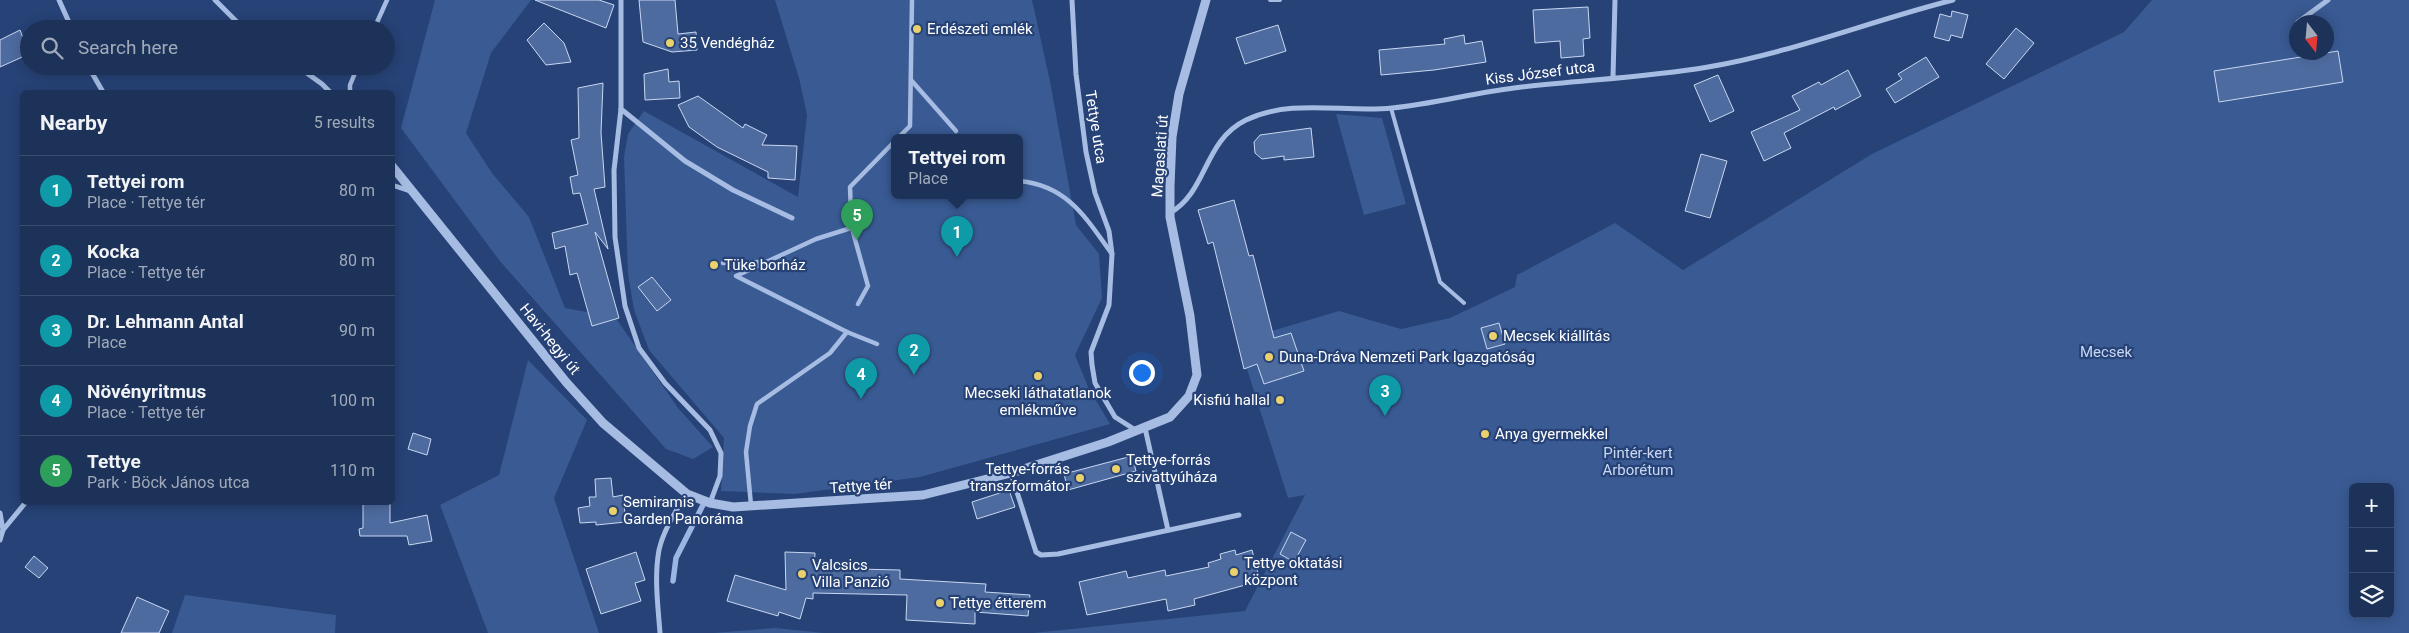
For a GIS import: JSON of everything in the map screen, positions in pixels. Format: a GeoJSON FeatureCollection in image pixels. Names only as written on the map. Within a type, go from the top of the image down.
{"type":"FeatureCollection","features":[{"type":"Feature","properties":{"kind":"street"},"geometry":{"type":"LineString","coordinates":[[59,0],[68,20]]}},
{"type":"Feature","properties":{"kind":"street"},"geometry":{"type":"LineString","coordinates":[[214,0],[235,20]]}},
{"type":"Feature","properties":{"kind":"street"},"geometry":{"type":"LineString","coordinates":[[378,20],[387,0]]}},
{"type":"Feature","properties":{"kind":"street"},"geometry":{"type":"LineString","coordinates":[[621,0],[621,109],[614,170],[615,237],[625,306],[639,348],[665,383],[710,430],[721,453],[720,476],[710,503]]}},
{"type":"Feature","properties":{"kind":"street"},"geometry":{"type":"LineString","coordinates":[[902,134],[910,126],[912,0]]}},
{"type":"Feature","properties":{"kind":"street","name":"Tettye utca"},"geometry":{"type":"LineString","coordinates":[[1072,0],[1076,74],[1086,152],[1095,193],[1109,231],[1112,254]]}},
{"type":"Feature","properties":{"kind":"street","name":"Magaslati út"},"geometry":{"type":"LineString","coordinates":[[1190,316],[1170,213],[1172,137],[1179,94],[1206,0]]}},
{"type":"Feature","properties":{"kind":"street"},"geometry":{"type":"LineString","coordinates":[[1613,77],[1615,0]]}},
{"type":"Feature","properties":{"kind":"street","name":"Kiss József utca"},"geometry":{"type":"LineString","coordinates":[[1170,213],[1184,205],[1227,132],[1246,120],[1267,113],[1298,107],[1391,108],[1512,88],[1706,67],[1781,52],[1900,13],[1953,0]]}},
{"type":"Feature","properties":{"kind":"street"},"geometry":{"type":"LineString","coordinates":[[2308,15],[2328,0]]}},
{"type":"Feature","properties":{"kind":"street"},"geometry":{"type":"LineString","coordinates":[[93,75],[102,90]]}},
{"type":"Feature","properties":{"kind":"street"},"geometry":{"type":"LineString","coordinates":[[310,75],[328,90]]}},
{"type":"Feature","properties":{"kind":"street"},"geometry":{"type":"LineString","coordinates":[[350,90],[354,75]]}},
{"type":"Feature","properties":{"kind":"street"},"geometry":{"type":"LineString","coordinates":[[911,80],[956,132]]}},
{"type":"Feature","properties":{"kind":"street"},"geometry":{"type":"LineString","coordinates":[[621,109],[685,161],[733,190],[792,218]]}},
{"type":"Feature","properties":{"kind":"street"},"geometry":{"type":"LineString","coordinates":[[851,213],[850,187],[891,145]]}},
{"type":"Feature","properties":{"kind":"street","name":"Havi-hegyi út"},"geometry":{"type":"LineString","coordinates":[[395,170],[501,302],[603,423],[687,494],[710,503]]}},
{"type":"Feature","properties":{"kind":"street"},"geometry":{"type":"LineString","coordinates":[[1023,181],[1035,183],[1068,199],[1082,213],[1112,254],[1109,305],[1091,352],[1095,383],[1115,417],[1142,429],[1168,530]]}},
{"type":"Feature","properties":{"kind":"street"},"geometry":{"type":"LineString","coordinates":[[395,186],[415,193]]}},
{"type":"Feature","properties":{"kind":"street"},"geometry":{"type":"LineString","coordinates":[[858,304],[868,286],[861,255],[851,227],[816,239],[736,276],[847,332],[877,344]]}},
{"type":"Feature","properties":{"kind":"street"},"geometry":{"type":"LineString","coordinates":[[723,263],[767,262]]}},
{"type":"Feature","properties":{"kind":"street","name":"Tettye tér"},"geometry":{"type":"LineString","coordinates":[[710,503],[733,507],[751,507],[923,495],[1011,473],[1142,429],[1170,417],[1189,396],[1197,375],[1190,316]]}},
{"type":"Feature","properties":{"kind":"street"},"geometry":{"type":"LineString","coordinates":[[751,507],[746,452],[757,404],[830,353],[847,332]]}},
{"type":"Feature","properties":{"kind":"street"},"geometry":{"type":"LineString","coordinates":[[1011,473],[1036,552],[1042,555],[1239,515]]}},
{"type":"Feature","properties":{"kind":"street"},"geometry":{"type":"LineString","coordinates":[[660,633],[657,591],[659,550],[675,511],[687,494]]}},
{"type":"Feature","properties":{"kind":"street"},"geometry":{"type":"LineString","coordinates":[[0,540],[3,530],[24,505]]}},
{"type":"Feature","properties":{"kind":"street"},"geometry":{"type":"LineString","coordinates":[[0,513],[3,530]]}},
{"type":"Feature","properties":{"kind":"lane"},"geometry":{"type":"LineString","coordinates":[[1270,0],[1280,0]]}},
{"type":"Feature","properties":{"kind":"lane"},"geometry":{"type":"LineString","coordinates":[[1391,108],[1440,282],[1464,303]]}},
{"type":"Feature","properties":{"kind":"green space"},"geometry":{"type":"Polygon","coordinates":[[[435,0],[531,0],[491,53],[466,133],[492,173],[529,217],[565,308],[615,317],[678,408],[713,447],[693,459],[666,449],[499,260],[401,128],[435,0]]]}},
{"type":"Feature","properties":{"kind":"green space"},"geometry":{"type":"Polygon","coordinates":[[[775,0],[1032,0],[1050,81],[1076,225],[1099,254],[1102,298],[1075,355],[1089,389],[1110,424],[920,477],[795,494],[721,491],[724,438],[649,350],[634,310],[628,274],[624,157],[628,134],[644,111],[798,197],[807,115],[799,78],[775,0]]]}},
{"type":"Feature","properties":{"kind":"green space","name":"Mecsek"},"geometry":{"type":"Polygon","coordinates":[[[2152,0],[2409,0],[2409,633],[1033,633],[1245,611],[1305,495],[1288,498],[1238,341],[1339,311],[1401,329],[1450,318],[1515,287],[1517,275],[1615,223],[1683,270],[1872,154],[2124,32],[2152,0]]]}},
{"type":"Feature","properties":{"kind":"green space"},"geometry":{"type":"Polygon","coordinates":[[[1336,114],[1382,118],[1406,204],[1364,215],[1336,114]]]}},
{"type":"Feature","properties":{"kind":"green space"},"geometry":{"type":"Polygon","coordinates":[[[528,360],[587,420],[554,498],[599,633],[488,633],[440,505],[499,475],[528,360]]]}},
{"type":"Feature","properties":{"kind":"green space"},"geometry":{"type":"Polygon","coordinates":[[[185,595],[336,615],[335,633],[172,633],[185,595]]]}},
{"type":"Feature","properties":{"kind":"green space"},"geometry":{"type":"Polygon","coordinates":[[[775,628],[824,633],[713,633],[775,628]]]}},
{"type":"Feature","properties":{"kind":"building"},"geometry":{"type":"Polygon","coordinates":[[[535,0],[599,0],[614,5],[606,28],[535,0]]]}},
{"type":"Feature","properties":{"kind":"building"},"geometry":{"type":"Polygon","coordinates":[[[639,0],[675,0],[678,34],[696,32],[697,50],[672,52],[643,42],[639,0]]]}},
{"type":"Feature","properties":{"kind":"building"},"geometry":{"type":"Polygon","coordinates":[[[1588,7],[1590,38],[1583,39],[1584,56],[1561,58],[1560,41],[1535,43],[1533,10],[1588,7]]]}},
{"type":"Feature","properties":{"kind":"building"},"geometry":{"type":"Polygon","coordinates":[[[1952,11],[1968,15],[1962,38],[1951,35],[1949,41],[1934,37],[1940,14],[1951,17],[1952,11]]]}},
{"type":"Feature","properties":{"kind":"building"},"geometry":{"type":"Polygon","coordinates":[[[544,23],[564,43],[571,62],[546,65],[527,40],[544,23]]]}},
{"type":"Feature","properties":{"kind":"building"},"geometry":{"type":"Polygon","coordinates":[[[1278,25],[1286,51],[1245,64],[1236,38],[1278,25]]]}},
{"type":"Feature","properties":{"kind":"building"},"geometry":{"type":"Polygon","coordinates":[[[2016,28],[2034,43],[2004,79],[1986,64],[2016,28]]]}},
{"type":"Feature","properties":{"kind":"building"},"geometry":{"type":"Polygon","coordinates":[[[20,30],[20,58],[0,67],[0,40],[20,30]]]}},
{"type":"Feature","properties":{"kind":"building"},"geometry":{"type":"Polygon","coordinates":[[[1464,35],[1465,44],[1482,41],[1486,62],[1434,70],[1381,75],[1379,50],[1445,44],[1444,39],[1464,35]]]}},
{"type":"Feature","properties":{"kind":"building"},"geometry":{"type":"Polygon","coordinates":[[[2338,51],[2343,82],[2219,102],[2214,71],[2289,59],[2334,60],[2334,52],[2338,51]]]}},
{"type":"Feature","properties":{"kind":"building"},"geometry":{"type":"Polygon","coordinates":[[[1926,57],[1939,77],[1895,103],[1886,89],[1902,79],[1898,74],[1926,57]]]}},
{"type":"Feature","properties":{"kind":"building"},"geometry":{"type":"Polygon","coordinates":[[[668,69],[669,82],[679,81],[680,98],[645,100],[644,74],[668,69]]]}},
{"type":"Feature","properties":{"kind":"building"},"geometry":{"type":"Polygon","coordinates":[[[1848,70],[1861,96],[1835,110],[1834,107],[1784,133],[1791,148],[1764,161],[1751,132],[1800,110],[1792,96],[1819,82],[1821,85],[1848,70]]]}},
{"type":"Feature","properties":{"kind":"building"},"geometry":{"type":"Polygon","coordinates":[[[1718,75],[1734,111],[1710,122],[1694,85],[1718,75]]]}},
{"type":"Feature","properties":{"kind":"building"},"geometry":{"type":"Polygon","coordinates":[[[603,83],[601,133],[605,187],[594,189],[608,249],[595,232],[619,318],[592,326],[577,273],[570,275],[565,246],[555,249],[552,233],[588,224],[580,193],[573,194],[570,177],[578,175],[571,140],[579,138],[578,88],[603,83]]]}},
{"type":"Feature","properties":{"kind":"building"},"geometry":{"type":"Polygon","coordinates":[[[698,96],[743,128],[745,124],[767,135],[762,145],[797,146],[795,180],[768,178],[768,172],[717,147],[689,127],[678,105],[698,96]]]}},
{"type":"Feature","properties":{"kind":"building"},"geometry":{"type":"Polygon","coordinates":[[[1311,128],[1314,157],[1284,160],[1284,156],[1262,159],[1255,153],[1254,142],[1260,135],[1311,128]]]}},
{"type":"Feature","properties":{"kind":"building"},"geometry":{"type":"Polygon","coordinates":[[[1701,154],[1727,161],[1710,218],[1685,211],[1701,154]]]}},
{"type":"Feature","properties":{"kind":"building"},"geometry":{"type":"Polygon","coordinates":[[[1234,200],[1249,256],[1253,255],[1274,338],[1291,333],[1304,371],[1264,384],[1257,364],[1244,369],[1213,242],[1208,244],[1198,210],[1234,200]]]}},
{"type":"Feature","properties":{"kind":"building"},"geometry":{"type":"Polygon","coordinates":[[[652,277],[671,300],[657,311],[638,287],[652,277]]]}},
{"type":"Feature","properties":{"kind":"building","name":"Mecsek kiállítás"},"geometry":{"type":"Polygon","coordinates":[[[1499,323],[1505,344],[1487,349],[1481,328],[1499,323]]]}},
{"type":"Feature","properties":{"kind":"building"},"geometry":{"type":"Polygon","coordinates":[[[413,433],[431,439],[427,455],[408,449],[413,433]]]}},
{"type":"Feature","properties":{"kind":"building"},"geometry":{"type":"Polygon","coordinates":[[[1132,456],[1136,471],[1068,490],[1064,474],[1132,456]]]}},
{"type":"Feature","properties":{"kind":"building"},"geometry":{"type":"Polygon","coordinates":[[[611,478],[613,497],[623,495],[626,522],[596,525],[596,522],[580,523],[578,508],[590,506],[589,497],[596,497],[595,479],[611,478]]]}},
{"type":"Feature","properties":{"kind":"building"},"geometry":{"type":"Polygon","coordinates":[[[1009,490],[1015,507],[977,519],[972,502],[1009,490]]]}},
{"type":"Feature","properties":{"kind":"building"},"geometry":{"type":"Polygon","coordinates":[[[363,505],[390,505],[390,523],[427,515],[432,541],[409,545],[407,536],[360,536],[359,529],[363,528],[363,505]]]}},
{"type":"Feature","properties":{"kind":"building"},"geometry":{"type":"Polygon","coordinates":[[[1291,532],[1306,540],[1294,562],[1280,554],[1291,532]]]}},
{"type":"Feature","properties":{"kind":"building"},"geometry":{"type":"Polygon","coordinates":[[[1235,550],[1236,555],[1252,550],[1260,581],[1194,599],[1195,605],[1168,611],[1166,599],[1087,615],[1079,582],[1126,571],[1128,578],[1165,570],[1166,576],[1209,567],[1208,563],[1221,559],[1220,554],[1235,550]]]}},
{"type":"Feature","properties":{"kind":"building"},"geometry":{"type":"Polygon","coordinates":[[[636,552],[645,580],[635,583],[641,601],[601,614],[586,569],[636,552]]]}},
{"type":"Feature","properties":{"kind":"building"},"geometry":{"type":"Polygon","coordinates":[[[785,552],[815,553],[814,568],[900,570],[900,579],[986,584],[985,592],[1030,595],[1028,616],[975,612],[975,624],[906,620],[907,595],[813,593],[813,599],[806,598],[800,619],[779,612],[778,616],[727,601],[735,575],[786,590],[785,552]]]}},
{"type":"Feature","properties":{"kind":"building"},"geometry":{"type":"Polygon","coordinates":[[[34,556],[48,568],[39,578],[25,567],[34,556]]]}},
{"type":"Feature","properties":{"kind":"building"},"geometry":{"type":"Polygon","coordinates":[[[137,597],[169,611],[159,633],[121,633],[137,597]]]}},
{"type":"Feature","properties":{"kind":"waterway"},"geometry":{"type":"LineString","coordinates":[[673,581],[676,558],[704,503]]}},
{"type":"Feature","properties":{"kind":"place","name":"Erdészeti emlék"},"geometry":{"type":"Point","coordinates":[917,29]}},
{"type":"Feature","properties":{"kind":"place","name":"35 Vendégház"},"geometry":{"type":"Point","coordinates":[670,43]}},
{"type":"Feature","properties":{"kind":"place","name":"Tettye"},"geometry":{"type":"Point","coordinates":[857,240]}},
{"type":"Feature","properties":{"kind":"place","name":"Tettyei rom"},"geometry":{"type":"Point","coordinates":[957,257]}},
{"type":"Feature","properties":{"kind":"place","name":"Tüke borház"},"geometry":{"type":"Point","coordinates":[714,265]}},
{"type":"Feature","properties":{"kind":"place","name":"Mecsek kiállítás"},"geometry":{"type":"Point","coordinates":[1493,336]}},
{"type":"Feature","properties":{"kind":"place","name":"Duna-Dráva Nemzeti Park Igazgatóság"},"geometry":{"type":"Point","coordinates":[1269,357]}},
{"type":"Feature","properties":{"kind":"place","name":"Kocka"},"geometry":{"type":"Point","coordinates":[914,375]}},
{"type":"Feature","properties":{"kind":"place","name":"Mecseki láthatatlanok emlékműve"},"geometry":{"type":"Point","coordinates":[1038,376]}},
{"type":"Feature","properties":{"kind":"place","name":"Növényritmus"},"geometry":{"type":"Point","coordinates":[861,399]}},
{"type":"Feature","properties":{"kind":"place","name":"Kisfiú hallal"},"geometry":{"type":"Point","coordinates":[1280,400]}},
{"type":"Feature","properties":{"kind":"place","name":"Dr. Lehmann Antal"},"geometry":{"type":"Point","coordinates":[1385,416]}},
{"type":"Feature","properties":{"kind":"place","name":"Anya gyermekkel"},"geometry":{"type":"Point","coordinates":[1485,434]}},
{"type":"Feature","properties":{"kind":"place","name":"Tettye-forrás szivattyúháza"},"geometry":{"type":"Point","coordinates":[1116,469]}},
{"type":"Feature","properties":{"kind":"place","name":"Tettye-forrás transzformátor"},"geometry":{"type":"Point","coordinates":[1080,478]}},
{"type":"Feature","properties":{"kind":"place","name":"Semiramis Garden Panoráma"},"geometry":{"type":"Point","coordinates":[613,511]}},
{"type":"Feature","properties":{"kind":"place","name":"Tettye oktatási központ"},"geometry":{"type":"Point","coordinates":[1234,572]}},
{"type":"Feature","properties":{"kind":"place","name":"Valcsics Villa Panzió"},"geometry":{"type":"Point","coordinates":[802,574]}},
{"type":"Feature","properties":{"kind":"place","name":"Tettye étterem"},"geometry":{"type":"Point","coordinates":[940,603]}},
{"type":"Feature","properties":{"kind":"park label","name":"Pintér-kert Arborétum"},"geometry":{"type":"Point","coordinates":[1638,462]}}]}
